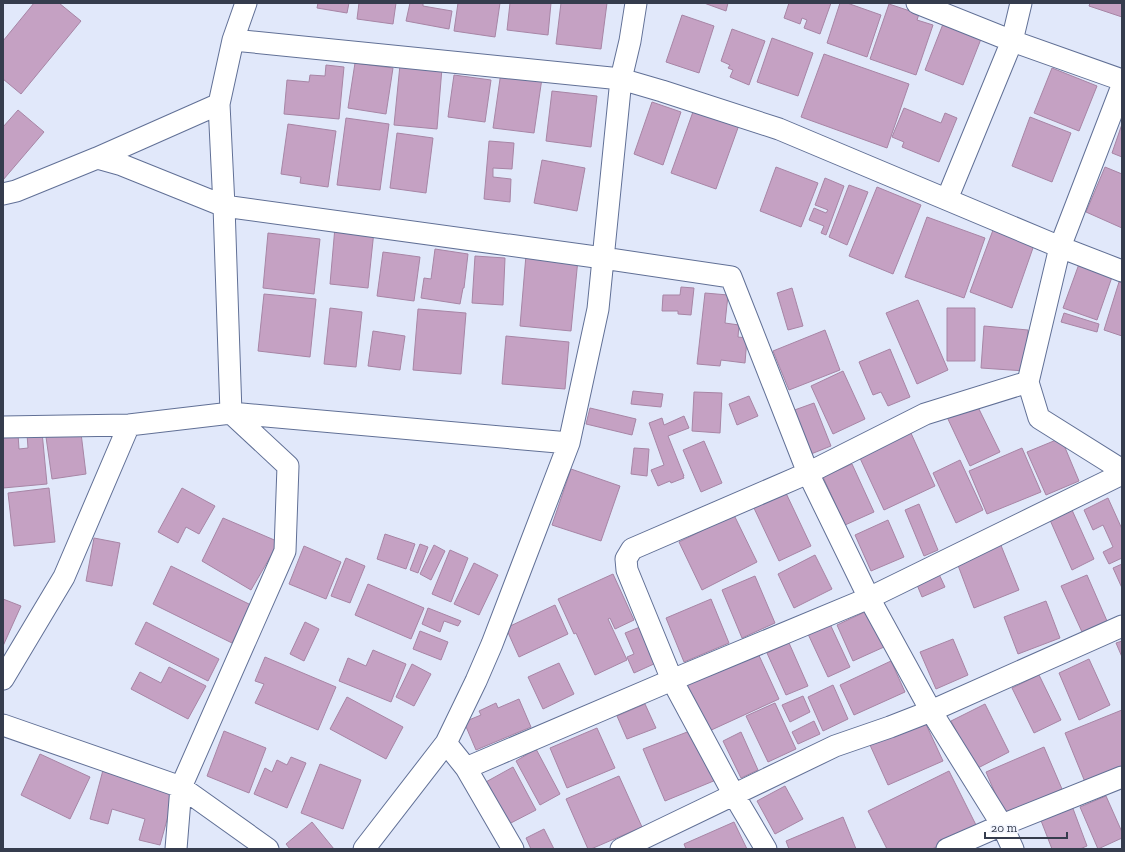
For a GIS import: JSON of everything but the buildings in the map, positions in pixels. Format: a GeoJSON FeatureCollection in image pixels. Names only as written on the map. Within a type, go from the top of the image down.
{"type":"FeatureCollection","features":[{"type":"Feature","properties":{"kind":"street"},"geometry":{"type":"LineString","coordinates":[[176,849],[181,787],[285,551],[288,466],[231,413],[219,104],[233,40],[246,3]]}},
{"type":"Feature","properties":{"kind":"street"},"geometry":{"type":"LineString","coordinates":[[364,849],[446,743],[492,644],[569,444],[598,308],[621,80],[630,41],[636,3]]}},
{"type":"Feature","properties":{"kind":"street"},"geometry":{"type":"LineString","coordinates":[[630,41],[648,3]]}},
{"type":"Feature","properties":{"kind":"street"},"geometry":{"type":"LineString","coordinates":[[917,3],[1012,41],[1122,80]]}},
{"type":"Feature","properties":{"kind":"street"},"geometry":{"type":"LineString","coordinates":[[947,199],[1012,41],[1021,3]]}},
{"type":"Feature","properties":{"kind":"street"},"geometry":{"type":"LineString","coordinates":[[233,40],[621,80],[662,91],[779,129],[1060,247],[1122,271]]}},
{"type":"Feature","properties":{"kind":"street"},"geometry":{"type":"LineString","coordinates":[[1122,86],[1060,247],[1028,382],[1039,418],[1122,470]]}},
{"type":"Feature","properties":{"kind":"street"},"geometry":{"type":"LineString","coordinates":[[3,194],[16,191],[97,158],[219,104]]}},
{"type":"Feature","properties":{"kind":"street"},"geometry":{"type":"LineString","coordinates":[[97,158],[122,165],[224,206],[604,258],[731,277],[808,473],[869,598],[931,711],[1002,825],[1013,849]]}},
{"type":"Feature","properties":{"kind":"street"},"geometry":{"type":"LineString","coordinates":[[766,849],[734,795],[672,680],[627,570],[626,559],[632,549],[808,473],[925,414],[1028,382]]}},
{"type":"Feature","properties":{"kind":"street"},"geometry":{"type":"LineString","coordinates":[[3,427],[129,425],[231,413],[569,444]]}},
{"type":"Feature","properties":{"kind":"street"},"geometry":{"type":"LineString","coordinates":[[3,679],[64,577],[129,425]]}},
{"type":"Feature","properties":{"kind":"street"},"geometry":{"type":"LineString","coordinates":[[466,768],[869,598],[1122,474]]}},
{"type":"Feature","properties":{"kind":"street"},"geometry":{"type":"LineString","coordinates":[[621,849],[835,746],[931,711],[1122,626]]}},
{"type":"Feature","properties":{"kind":"street"},"geometry":{"type":"LineString","coordinates":[[3,725],[181,787],[268,849]]}},
{"type":"Feature","properties":{"kind":"street"},"geometry":{"type":"LineString","coordinates":[[446,743],[466,768],[513,849]]}},
{"type":"Feature","properties":{"kind":"street"},"geometry":{"type":"LineString","coordinates":[[947,849],[1002,825],[1122,777]]}}]}
